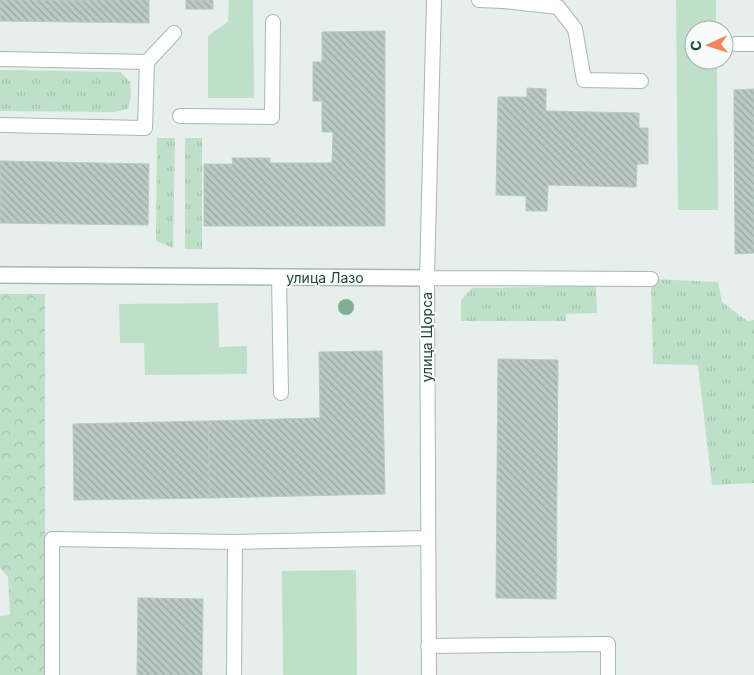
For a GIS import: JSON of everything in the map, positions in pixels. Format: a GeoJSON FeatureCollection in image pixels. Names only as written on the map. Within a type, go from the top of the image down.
{"type":"FeatureCollection","features":[{"type":"Feature","properties":{"kind":"street","name":"улица Лазо"},"geometry":{"type":"LineString","coordinates":[[0,275],[427,278]]}},
{"type":"Feature","properties":{"kind":"lane","name":"улица Щорса"},"geometry":{"type":"LineString","coordinates":[[429,675],[427,278],[434,0]]}},
{"type":"Feature","properties":{"kind":"lane"},"geometry":{"type":"LineString","coordinates":[[479,0],[558,6],[576,29],[584,80],[641,81]]}},
{"type":"Feature","properties":{"kind":"lane"},"geometry":{"type":"LineString","coordinates":[[180,116],[272,117],[273,22]]}},
{"type":"Feature","properties":{"kind":"lane"},"geometry":{"type":"LineString","coordinates":[[0,125],[145,128],[147,62],[174,33]]}},
{"type":"Feature","properties":{"kind":"lane"},"geometry":{"type":"LineString","coordinates":[[736,44],[754,44]]}},
{"type":"Feature","properties":{"kind":"lane"},"geometry":{"type":"LineString","coordinates":[[0,59],[147,62]]}},
{"type":"Feature","properties":{"kind":"lane"},"geometry":{"type":"LineString","coordinates":[[279,277],[281,394]]}},
{"type":"Feature","properties":{"kind":"lane","name":"улица Лазо"},"geometry":{"type":"LineString","coordinates":[[427,278],[651,279]]}},
{"type":"Feature","properties":{"kind":"lane"},"geometry":{"type":"LineString","coordinates":[[52,675],[52,539],[234,542],[428,538]]}},
{"type":"Feature","properties":{"kind":"lane"},"geometry":{"type":"LineString","coordinates":[[234,542],[234,675]]}},
{"type":"Feature","properties":{"kind":"lane"},"geometry":{"type":"LineString","coordinates":[[428,646],[608,644],[608,675]]}},
{"type":"Feature","properties":{"kind":"green space"},"geometry":{"type":"Polygon","coordinates":[[[229,0],[253,0],[254,98],[208,98],[208,36],[228,22],[229,0]]]}},
{"type":"Feature","properties":{"kind":"green space"},"geometry":{"type":"Polygon","coordinates":[[[676,0],[716,0],[716,20],[684,20],[684,70],[717,70],[718,210],[678,210],[676,0]]]}},
{"type":"Feature","properties":{"kind":"green space"},"geometry":{"type":"Polygon","coordinates":[[[0,70],[121,72],[130,82],[131,97],[128,109],[115,112],[0,111],[0,70]]]}},
{"type":"Feature","properties":{"kind":"green space"},"geometry":{"type":"Polygon","coordinates":[[[157,138],[175,138],[173,248],[156,241],[157,138]]]}},
{"type":"Feature","properties":{"kind":"green space"},"geometry":{"type":"Polygon","coordinates":[[[185,138],[202,138],[202,249],[185,249],[185,138]]]}},
{"type":"Feature","properties":{"kind":"green space"},"geometry":{"type":"Polygon","coordinates":[[[651,279],[718,282],[722,302],[747,321],[754,320],[754,483],[712,485],[698,365],[653,364],[651,279]]]}},
{"type":"Feature","properties":{"kind":"green space"},"geometry":{"type":"Polygon","coordinates":[[[596,286],[597,313],[566,314],[566,321],[461,321],[461,300],[472,288],[596,286]]]}},
{"type":"Feature","properties":{"kind":"green space"},"geometry":{"type":"Polygon","coordinates":[[[0,294],[45,294],[45,675],[0,675],[0,616],[10,615],[8,577],[0,568],[0,294]]]}},
{"type":"Feature","properties":{"kind":"green space"},"geometry":{"type":"Polygon","coordinates":[[[218,303],[219,347],[247,346],[247,374],[145,375],[144,343],[120,343],[119,304],[218,303]]]}},
{"type":"Feature","properties":{"kind":"green space"},"geometry":{"type":"Polygon","coordinates":[[[356,570],[357,675],[283,675],[282,571],[356,570]]]}},
{"type":"Feature","properties":{"kind":"building"},"geometry":{"type":"Polygon","coordinates":[[[0,0],[149,0],[149,23],[0,21],[0,0]]]}},
{"type":"Feature","properties":{"kind":"building"},"geometry":{"type":"Polygon","coordinates":[[[186,0],[213,0],[213,9],[186,9],[186,0]]]}},
{"type":"Feature","properties":{"kind":"building"},"geometry":{"type":"Polygon","coordinates":[[[385,31],[385,226],[204,226],[204,164],[233,164],[232,158],[270,158],[270,163],[332,163],[333,132],[322,132],[322,101],[313,101],[313,62],[322,62],[322,32],[385,31]]]}},
{"type":"Feature","properties":{"kind":"building"},"geometry":{"type":"Polygon","coordinates":[[[527,88],[546,89],[546,111],[639,113],[639,128],[648,128],[648,164],[637,164],[636,187],[548,185],[547,211],[526,211],[526,196],[496,195],[498,97],[527,97],[527,88]]]}},
{"type":"Feature","properties":{"kind":"building"},"geometry":{"type":"Polygon","coordinates":[[[754,89],[754,253],[735,254],[734,90],[754,89]]]}},
{"type":"Feature","properties":{"kind":"building"},"geometry":{"type":"Polygon","coordinates":[[[0,161],[149,164],[148,225],[0,223],[0,161]]]}},
{"type":"Feature","properties":{"kind":"building"},"geometry":{"type":"Polygon","coordinates":[[[382,351],[385,494],[210,498],[208,421],[320,418],[319,352],[382,351]]]}},
{"type":"Feature","properties":{"kind":"building"},"geometry":{"type":"Polygon","coordinates":[[[498,359],[558,360],[556,599],[496,598],[498,359]]]}},
{"type":"Feature","properties":{"kind":"building"},"geometry":{"type":"Polygon","coordinates":[[[208,421],[210,498],[74,500],[73,424],[208,421]]]}},
{"type":"Feature","properties":{"kind":"building"},"geometry":{"type":"Polygon","coordinates":[[[138,598],[203,599],[202,675],[137,675],[138,598]]]}}]}
